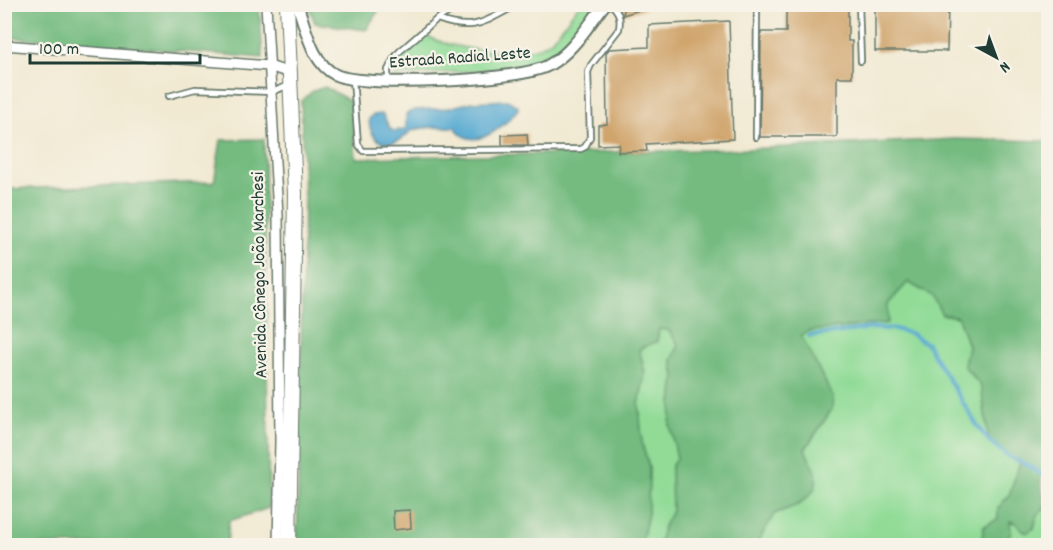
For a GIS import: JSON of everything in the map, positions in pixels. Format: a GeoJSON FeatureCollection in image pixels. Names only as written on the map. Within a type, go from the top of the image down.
{"type":"FeatureCollection","features":[{"type":"Feature","properties":{"kind":"main road"},"geometry":{"type":"LineString","coordinates":[[287,4],[295,194],[289,546]]}},
{"type":"Feature","properties":{"kind":"street","name":"Avenida Cônego João Marchesi"},"geometry":{"type":"LineString","coordinates":[[266,4],[278,215],[280,441],[278,546]]}},
{"type":"Feature","properties":{"kind":"street","name":"Estrada Radial Leste"},"geometry":{"type":"LineString","coordinates":[[297,4],[312,48],[318,58],[336,75],[352,79],[388,82],[535,72],[558,60],[569,50],[604,4]]}},
{"type":"Feature","properties":{"kind":"street"},"geometry":{"type":"LineString","coordinates":[[4,45],[269,66],[291,79]]}},
{"type":"Feature","properties":{"kind":"lane"},"geometry":{"type":"LineString","coordinates":[[388,82],[388,70],[393,60],[437,19],[463,4]]}},
{"type":"Feature","properties":{"kind":"lane"},"geometry":{"type":"LineString","coordinates":[[437,19],[473,26],[519,4]]}},
{"type":"Feature","properties":{"kind":"lane"},"geometry":{"type":"LineString","coordinates":[[352,79],[358,144],[363,151],[580,149],[585,147],[590,137],[588,72],[619,29],[617,11],[611,4]]}},
{"type":"Feature","properties":{"kind":"lane"},"geometry":{"type":"LineString","coordinates":[[756,4],[756,137]]}},
{"type":"Feature","properties":{"kind":"lane"},"geometry":{"type":"LineString","coordinates":[[860,4],[861,61]]}},
{"type":"Feature","properties":{"kind":"lane"},"geometry":{"type":"LineString","coordinates":[[169,96],[195,90],[272,92],[291,79]]}},
{"type":"Feature","properties":{"kind":"green space"},"geometry":{"type":"Polygon","coordinates":[[[4,5],[259,5],[263,58],[5,37],[4,5]]]}},
{"type":"Feature","properties":{"kind":"green space"},"geometry":{"type":"Polygon","coordinates":[[[308,5],[382,5],[366,30],[315,23],[308,5]]]}},
{"type":"Feature","properties":{"kind":"green space"},"geometry":{"type":"Polygon","coordinates":[[[579,5],[595,5],[564,45],[545,61],[519,68],[394,76],[401,57],[425,35],[452,45],[488,51],[525,50],[539,47],[550,41],[579,5]]]}},
{"type":"Feature","properties":{"kind":"green space"},"geometry":{"type":"Polygon","coordinates":[[[325,87],[352,102],[356,158],[745,149],[955,139],[1048,141],[1048,477],[1040,473],[1045,508],[1037,515],[1034,528],[1026,533],[1010,521],[1011,533],[1005,539],[999,538],[996,545],[982,545],[983,527],[998,519],[998,508],[1009,496],[1020,462],[1009,457],[989,441],[981,386],[964,366],[968,346],[958,317],[942,314],[932,296],[908,282],[888,304],[888,323],[809,331],[801,335],[833,397],[832,409],[805,449],[813,466],[816,484],[809,497],[774,514],[756,545],[659,545],[663,528],[672,511],[671,467],[677,457],[670,425],[675,376],[672,360],[679,345],[668,330],[659,329],[657,341],[639,349],[645,373],[639,404],[642,444],[649,467],[648,513],[641,545],[297,546],[304,198],[301,101],[313,91],[325,87]]]}},
{"type":"Feature","properties":{"kind":"green space"},"geometry":{"type":"Polygon","coordinates":[[[264,139],[269,508],[229,521],[227,545],[5,545],[5,189],[214,182],[221,140],[264,139]]]}},
{"type":"Feature","properties":{"kind":"green space"},"geometry":{"type":"Polygon","coordinates":[[[908,282],[932,296],[942,314],[958,317],[968,346],[964,366],[981,386],[989,441],[1009,457],[1020,462],[1009,496],[1003,500],[999,519],[983,527],[982,545],[756,546],[774,514],[801,504],[816,476],[805,450],[832,409],[833,397],[800,335],[809,331],[887,323],[888,304],[908,282]]]}},
{"type":"Feature","properties":{"kind":"green space"},"geometry":{"type":"Polygon","coordinates":[[[659,329],[668,330],[679,345],[672,360],[675,376],[670,425],[677,457],[671,467],[672,511],[663,528],[659,545],[641,545],[648,513],[649,467],[642,444],[639,404],[645,373],[639,348],[657,342],[659,329]]]}},
{"type":"Feature","properties":{"kind":"green space"},"geometry":{"type":"Polygon","coordinates":[[[1045,508],[1048,545],[996,546],[1010,520],[1034,528],[1037,515],[1045,508]]]}},
{"type":"Feature","properties":{"kind":"water"},"geometry":{"type":"Polygon","coordinates":[[[507,100],[518,106],[518,109],[501,126],[480,138],[465,137],[454,127],[427,127],[411,131],[400,140],[388,143],[378,140],[371,131],[369,119],[373,115],[382,114],[393,131],[403,130],[406,127],[406,114],[414,110],[507,100]]]}},
{"type":"Feature","properties":{"kind":"building"},"geometry":{"type":"Polygon","coordinates":[[[625,4],[649,4],[650,7],[623,15],[625,4]]]}},
{"type":"Feature","properties":{"kind":"building"},"geometry":{"type":"Polygon","coordinates":[[[786,4],[848,4],[848,41],[852,41],[852,77],[837,77],[837,137],[760,137],[761,32],[786,32],[786,4]]]}},
{"type":"Feature","properties":{"kind":"building"},"geometry":{"type":"Polygon","coordinates":[[[875,4],[948,4],[947,51],[875,51],[875,4]]]}},
{"type":"Feature","properties":{"kind":"building"},"geometry":{"type":"Polygon","coordinates":[[[729,21],[733,139],[646,144],[647,151],[618,152],[619,144],[598,145],[598,125],[607,124],[606,53],[609,49],[649,47],[649,25],[729,21]]]}},
{"type":"Feature","properties":{"kind":"building"},"geometry":{"type":"Polygon","coordinates":[[[527,134],[528,145],[502,145],[502,135],[527,134]]]}},
{"type":"Feature","properties":{"kind":"building"},"geometry":{"type":"Polygon","coordinates":[[[410,510],[411,528],[394,530],[393,511],[410,510]]]}},
{"type":"Feature","properties":{"kind":"waterway"},"geometry":{"type":"LineString","coordinates":[[809,336],[873,328],[895,329],[912,334],[927,344],[989,441],[1009,457],[1028,465],[1048,479]]}}]}
